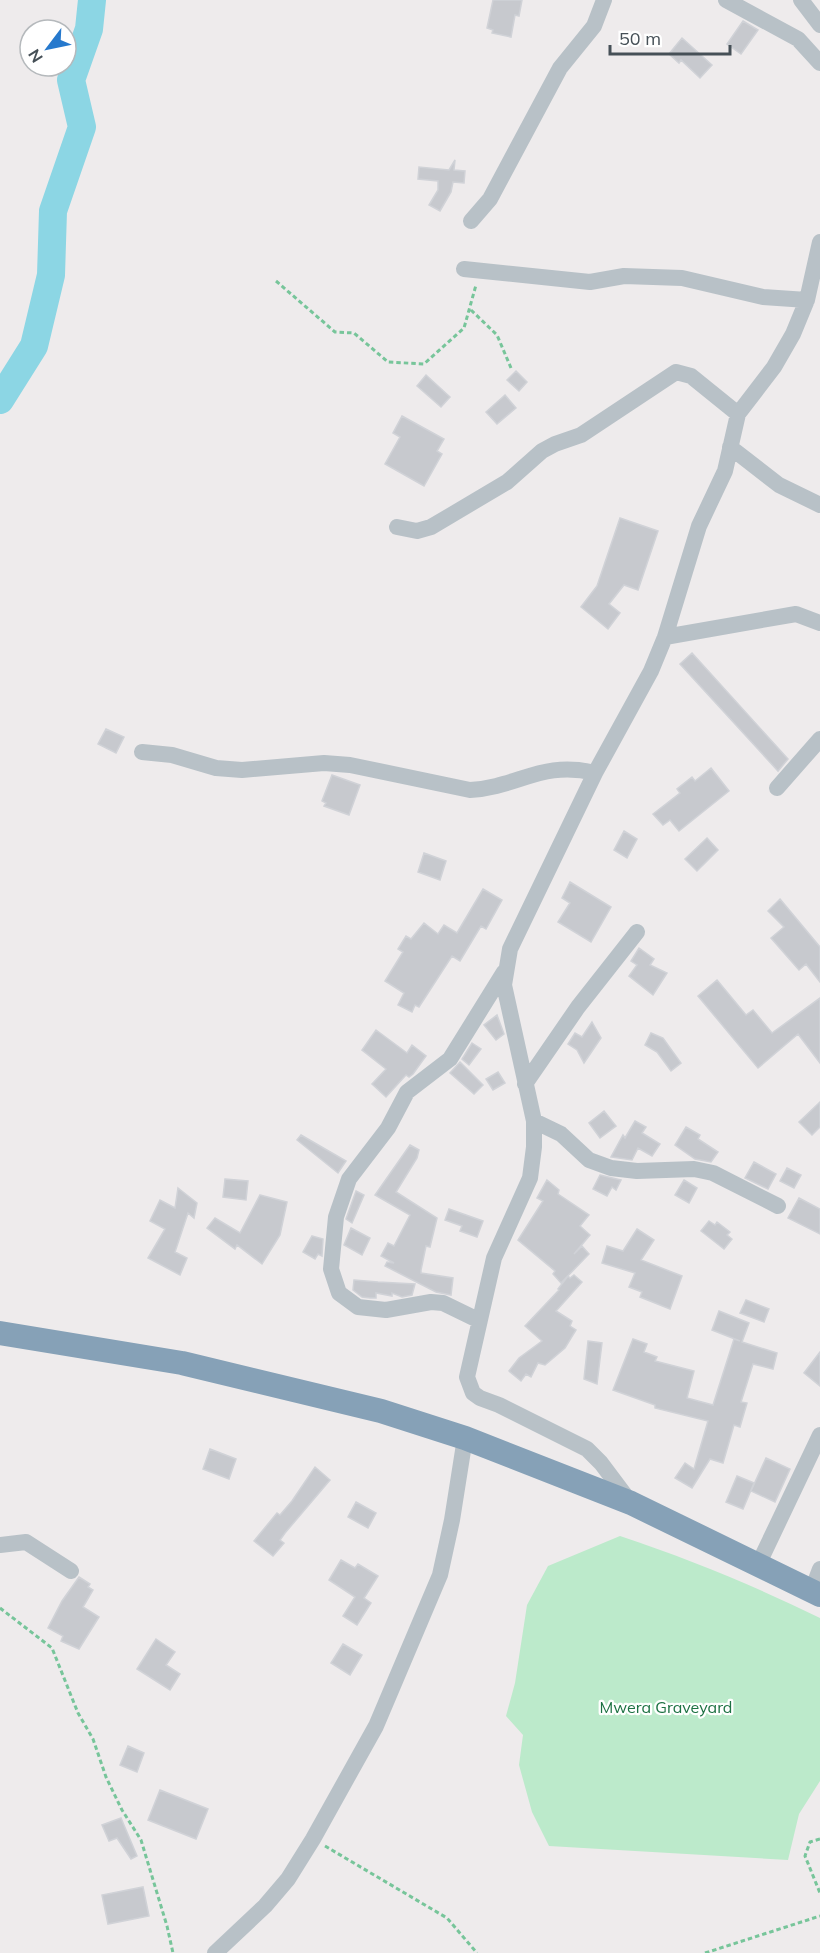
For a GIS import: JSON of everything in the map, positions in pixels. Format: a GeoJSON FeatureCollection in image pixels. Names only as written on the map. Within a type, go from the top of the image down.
{"type":"FeatureCollection","features":[{"type":"Feature","properties":{"kind":"highway"},"geometry":{"type":"LineString","coordinates":[[0,1333],[193,1365],[381,1411],[465,1438],[632,1503],[759,1563],[817,1584]]}},
{"type":"Feature","properties":{"kind":"street"},"geometry":{"type":"LineString","coordinates":[[471,221],[490,199],[560,68],[594,26],[604,0]]}},
{"type":"Feature","properties":{"kind":"street"},"geometry":{"type":"LineString","coordinates":[[726,0],[798,39],[820,63]]}},
{"type":"Feature","properties":{"kind":"street"},"geometry":{"type":"LineString","coordinates":[[801,0],[820,25]]}},
{"type":"Feature","properties":{"kind":"street"},"geometry":{"type":"LineString","coordinates":[[632,1503],[587,1449],[473,1393],[467,1377],[478,1320],[494,1258],[530,1178],[534,1147],[534,1120],[506,999],[505,971],[510,949],[595,774],[642,691],[665,637],[699,526],[725,471],[738,414],[774,367],[793,334],[818,265],[820,242]]}},
{"type":"Feature","properties":{"kind":"street"},"geometry":{"type":"LineString","coordinates":[[471,270],[590,282],[624,276],[682,278],[763,297],[807,300]]}},
{"type":"Feature","properties":{"kind":"street"},"geometry":{"type":"LineString","coordinates":[[397,527],[417,531],[431,527],[507,483],[542,452],[555,444],[581,435],[676,372],[691,376],[738,414]]}},
{"type":"Feature","properties":{"kind":"street"},"geometry":{"type":"LineString","coordinates":[[730,447],[779,485],[820,505]]}},
{"type":"Feature","properties":{"kind":"street"},"geometry":{"type":"LineString","coordinates":[[665,637],[796,614],[820,623]]}},
{"type":"Feature","properties":{"kind":"street"},"geometry":{"type":"LineString","coordinates":[[777,788],[820,739]]}},
{"type":"Feature","properties":{"kind":"street"},"geometry":{"type":"LineString","coordinates":[[142,752],[172,755],[216,768],[242,770],[324,763],[350,765],[470,790],[488,789],[556,768],[574,768],[595,774]]}},
{"type":"Feature","properties":{"kind":"street"},"geometry":{"type":"LineString","coordinates":[[525,1084],[578,1007],[637,932]]}},
{"type":"Feature","properties":{"kind":"street"},"geometry":{"type":"LineString","coordinates":[[478,1320],[443,1303],[431,1302],[386,1310],[358,1307],[339,1293],[334,1282],[332,1259],[336,1216],[349,1179],[388,1128],[407,1092],[441,1069],[455,1053],[505,971]]}},
{"type":"Feature","properties":{"kind":"street"},"geometry":{"type":"LineString","coordinates":[[534,1120],[561,1134],[589,1160],[611,1168],[637,1171],[694,1169],[704,1171],[778,1206]]}},
{"type":"Feature","properties":{"kind":"street"},"geometry":{"type":"LineString","coordinates":[[759,1563],[820,1435]]}},
{"type":"Feature","properties":{"kind":"street"},"geometry":{"type":"LineString","coordinates":[[215,1953],[265,1906],[288,1879],[376,1726],[440,1575],[452,1520],[465,1438]]}},
{"type":"Feature","properties":{"kind":"street"},"geometry":{"type":"LineString","coordinates":[[0,1545],[26,1542],[71,1571]]}},
{"type":"Feature","properties":{"kind":"path"},"geometry":{"type":"LineString","coordinates":[[276,281],[335,332],[354,333],[388,362],[424,364],[464,328],[471,310],[471,270]]}},
{"type":"Feature","properties":{"kind":"path"},"geometry":{"type":"LineString","coordinates":[[471,310],[497,335],[511,368]]}},
{"type":"Feature","properties":{"kind":"path"},"geometry":{"type":"LineString","coordinates":[[0,1608],[52,1648],[78,1713],[93,1738],[106,1777],[141,1840],[173,1953]]}},
{"type":"Feature","properties":{"kind":"path"},"geometry":{"type":"LineString","coordinates":[[313,1839],[447,1918],[477,1953]]}},
{"type":"Feature","properties":{"kind":"path"},"geometry":{"type":"LineString","coordinates":[[820,1839],[810,1842],[805,1856],[820,1893]]}},
{"type":"Feature","properties":{"kind":"path"},"geometry":{"type":"LineString","coordinates":[[705,1953],[820,1916]]}},
{"type":"Feature","properties":{"kind":"green space","name":"Mwera Graveyard"},"geometry":{"type":"Polygon","coordinates":[[[620,1536],[721,1574],[820,1618],[820,1781],[799,1814],[788,1860],[549,1846],[532,1812],[519,1765],[523,1735],[506,1716],[515,1683],[527,1605],[548,1566],[620,1536]]]}},
{"type":"Feature","properties":{"kind":"building"},"geometry":{"type":"Polygon","coordinates":[[[493,0],[522,0],[519,16],[515,15],[511,37],[492,33],[493,30],[487,28],[493,0]]]}},
{"type":"Feature","properties":{"kind":"building"},"geometry":{"type":"Polygon","coordinates":[[[743,21],[758,30],[741,54],[727,44],[743,21]]]}},
{"type":"Feature","properties":{"kind":"building"},"geometry":{"type":"Polygon","coordinates":[[[682,38],[712,65],[700,78],[681,60],[679,63],[669,54],[682,38]]]}},
{"type":"Feature","properties":{"kind":"building"},"geometry":{"type":"Polygon","coordinates":[[[455,160],[454,170],[465,171],[464,183],[453,182],[451,192],[440,211],[429,205],[438,190],[438,181],[418,179],[419,167],[449,170],[455,160]]]}},
{"type":"Feature","properties":{"kind":"building"},"geometry":{"type":"Polygon","coordinates":[[[516,371],[527,382],[519,391],[507,380],[516,371]]]}},
{"type":"Feature","properties":{"kind":"building"},"geometry":{"type":"Polygon","coordinates":[[[426,375],[450,397],[441,407],[417,386],[426,375]]]}},
{"type":"Feature","properties":{"kind":"building"},"geometry":{"type":"Polygon","coordinates":[[[505,395],[516,408],[497,424],[486,412],[505,395]]]}},
{"type":"Feature","properties":{"kind":"building"},"geometry":{"type":"Polygon","coordinates":[[[402,416],[444,439],[437,451],[442,454],[424,486],[385,464],[400,437],[393,433],[402,416]]]}},
{"type":"Feature","properties":{"kind":"building"},"geometry":{"type":"Polygon","coordinates":[[[620,518],[658,531],[638,590],[624,585],[609,604],[620,613],[608,629],[581,607],[597,586],[620,518]]]}},
{"type":"Feature","properties":{"kind":"building"},"geometry":{"type":"Polygon","coordinates":[[[692,653],[788,759],[778,771],[680,664],[692,653]]]}},
{"type":"Feature","properties":{"kind":"building"},"geometry":{"type":"Polygon","coordinates":[[[106,729],[124,737],[116,753],[98,744],[106,729]]]}},
{"type":"Feature","properties":{"kind":"building"},"geometry":{"type":"Polygon","coordinates":[[[711,768],[729,791],[679,831],[670,820],[663,825],[653,814],[680,793],[677,789],[692,777],[695,781],[711,768]]]}},
{"type":"Feature","properties":{"kind":"building"},"geometry":{"type":"Polygon","coordinates":[[[332,775],[360,785],[349,815],[324,806],[326,803],[322,801],[332,775]]]}},
{"type":"Feature","properties":{"kind":"building"},"geometry":{"type":"Polygon","coordinates":[[[624,831],[637,839],[627,858],[614,850],[624,831]]]}},
{"type":"Feature","properties":{"kind":"building"},"geometry":{"type":"Polygon","coordinates":[[[707,838],[718,850],[697,871],[685,859],[707,838]]]}},
{"type":"Feature","properties":{"kind":"building"},"geometry":{"type":"Polygon","coordinates":[[[424,853],[446,861],[440,880],[418,872],[424,853]]]}},
{"type":"Feature","properties":{"kind":"building"},"geometry":{"type":"Polygon","coordinates":[[[570,882],[611,907],[591,942],[558,922],[570,903],[562,898],[570,882]]]}},
{"type":"Feature","properties":{"kind":"building"},"geometry":{"type":"Polygon","coordinates":[[[483,889],[502,900],[486,929],[481,926],[460,961],[452,956],[419,1007],[415,1005],[412,1012],[398,1005],[404,993],[385,981],[403,952],[398,949],[406,936],[411,939],[424,923],[438,934],[444,925],[457,933],[483,889]]]}},
{"type":"Feature","properties":{"kind":"building"},"geometry":{"type":"Polygon","coordinates":[[[780,899],[820,947],[820,982],[806,964],[799,970],[771,938],[784,927],[768,911],[780,899]]]}},
{"type":"Feature","properties":{"kind":"building"},"geometry":{"type":"Polygon","coordinates":[[[639,948],[654,959],[650,965],[667,973],[653,995],[629,976],[637,965],[631,961],[639,948]]]}},
{"type":"Feature","properties":{"kind":"building"},"geometry":{"type":"Polygon","coordinates":[[[717,980],[746,1015],[753,1010],[772,1033],[820,998],[820,1063],[798,1034],[758,1068],[698,996],[717,980]]]}},
{"type":"Feature","properties":{"kind":"building"},"geometry":{"type":"Polygon","coordinates":[[[497,1015],[504,1034],[496,1040],[484,1025],[497,1015]]]}},
{"type":"Feature","properties":{"kind":"building"},"geometry":{"type":"Polygon","coordinates":[[[592,1022],[601,1038],[584,1063],[577,1050],[568,1044],[575,1033],[582,1037],[592,1022]]]}},
{"type":"Feature","properties":{"kind":"building"},"geometry":{"type":"Polygon","coordinates":[[[376,1030],[407,1053],[412,1045],[426,1056],[413,1074],[409,1077],[406,1075],[386,1097],[372,1084],[386,1069],[362,1050],[376,1030]]]}},
{"type":"Feature","properties":{"kind":"building"},"geometry":{"type":"Polygon","coordinates":[[[651,1033],[663,1038],[681,1063],[671,1071],[657,1052],[645,1045],[651,1033]]]}},
{"type":"Feature","properties":{"kind":"building"},"geometry":{"type":"Polygon","coordinates":[[[472,1043],[481,1049],[469,1065],[462,1059],[472,1043]]]}},
{"type":"Feature","properties":{"kind":"building"},"geometry":{"type":"Polygon","coordinates":[[[460,1062],[483,1085],[474,1094],[450,1073],[460,1062]]]}},
{"type":"Feature","properties":{"kind":"building"},"geometry":{"type":"Polygon","coordinates":[[[498,1072],[505,1083],[493,1090],[486,1079],[498,1072]]]}},
{"type":"Feature","properties":{"kind":"building"},"geometry":{"type":"Polygon","coordinates":[[[820,1102],[820,1127],[812,1135],[799,1122],[820,1102]]]}},
{"type":"Feature","properties":{"kind":"building"},"geometry":{"type":"Polygon","coordinates":[[[604,1111],[616,1126],[600,1138],[589,1123],[604,1111]]]}},
{"type":"Feature","properties":{"kind":"building"},"geometry":{"type":"Polygon","coordinates":[[[635,1121],[646,1127],[642,1133],[660,1144],[652,1156],[638,1148],[632,1160],[611,1157],[623,1135],[625,1138],[635,1121]]]}},
{"type":"Feature","properties":{"kind":"building"},"geometry":{"type":"Polygon","coordinates":[[[686,1127],[700,1135],[698,1139],[718,1152],[711,1162],[695,1159],[675,1145],[686,1127]]]}},
{"type":"Feature","properties":{"kind":"building"},"geometry":{"type":"Polygon","coordinates":[[[301,1135],[346,1161],[338,1173],[297,1140],[301,1135]]]}},
{"type":"Feature","properties":{"kind":"building"},"geometry":{"type":"Polygon","coordinates":[[[410,1145],[419,1150],[417,1158],[396,1192],[437,1218],[430,1247],[426,1246],[421,1273],[453,1278],[451,1295],[436,1292],[385,1266],[387,1262],[394,1263],[381,1256],[388,1243],[394,1246],[410,1215],[375,1195],[410,1145]]]}},
{"type":"Feature","properties":{"kind":"building"},"geometry":{"type":"Polygon","coordinates":[[[754,1162],[776,1174],[768,1189],[745,1178],[754,1162]]]}},
{"type":"Feature","properties":{"kind":"building"},"geometry":{"type":"Polygon","coordinates":[[[787,1168],[801,1175],[794,1188],[780,1181],[787,1168]]]}},
{"type":"Feature","properties":{"kind":"building"},"geometry":{"type":"Polygon","coordinates":[[[600,1175],[621,1180],[616,1190],[612,1187],[607,1196],[593,1189],[600,1175]]]}},
{"type":"Feature","properties":{"kind":"building"},"geometry":{"type":"Polygon","coordinates":[[[225,1179],[248,1181],[246,1200],[223,1197],[225,1179]]]}},
{"type":"Feature","properties":{"kind":"building"},"geometry":{"type":"Polygon","coordinates":[[[547,1180],[559,1190],[558,1194],[589,1215],[580,1226],[590,1235],[574,1254],[582,1246],[589,1254],[561,1283],[553,1274],[555,1271],[518,1240],[543,1201],[537,1198],[547,1180]]]}},
{"type":"Feature","properties":{"kind":"building"},"geometry":{"type":"Polygon","coordinates":[[[684,1180],[697,1188],[689,1203],[675,1195],[684,1180]]]}},
{"type":"Feature","properties":{"kind":"building"},"geometry":{"type":"Polygon","coordinates":[[[178,1188],[197,1203],[194,1218],[188,1213],[175,1252],[187,1258],[180,1275],[148,1258],[165,1229],[150,1221],[160,1200],[175,1208],[178,1188]]]}},
{"type":"Feature","properties":{"kind":"building"},"geometry":{"type":"Polygon","coordinates":[[[356,1191],[364,1195],[352,1223],[346,1219],[356,1191]]]}},
{"type":"Feature","properties":{"kind":"building"},"geometry":{"type":"Polygon","coordinates":[[[260,1195],[287,1202],[280,1235],[262,1264],[237,1245],[235,1249],[207,1228],[215,1218],[240,1233],[260,1195]]]}},
{"type":"Feature","properties":{"kind":"building"},"geometry":{"type":"Polygon","coordinates":[[[799,1198],[820,1209],[820,1234],[788,1218],[799,1198]]]}},
{"type":"Feature","properties":{"kind":"building"},"geometry":{"type":"Polygon","coordinates":[[[449,1209],[483,1221],[477,1237],[460,1231],[462,1226],[445,1220],[449,1209]]]}},
{"type":"Feature","properties":{"kind":"building"},"geometry":{"type":"Polygon","coordinates":[[[709,1221],[715,1225],[717,1222],[730,1232],[727,1235],[732,1239],[724,1249],[701,1231],[709,1221]]]}},
{"type":"Feature","properties":{"kind":"building"},"geometry":{"type":"Polygon","coordinates":[[[351,1228],[370,1238],[362,1255],[344,1245],[351,1228]]]}},
{"type":"Feature","properties":{"kind":"building"},"geometry":{"type":"Polygon","coordinates":[[[637,1229],[654,1240],[641,1260],[682,1276],[670,1309],[640,1297],[642,1292],[629,1287],[635,1273],[602,1263],[607,1246],[623,1251],[637,1229]]]}},
{"type":"Feature","properties":{"kind":"building"},"geometry":{"type":"Polygon","coordinates":[[[312,1236],[323,1239],[322,1256],[318,1254],[315,1259],[303,1252],[312,1236]]]}},
{"type":"Feature","properties":{"kind":"building"},"geometry":{"type":"Polygon","coordinates":[[[574,1275],[582,1282],[556,1311],[572,1321],[570,1326],[576,1330],[565,1348],[545,1365],[538,1363],[531,1377],[526,1374],[521,1381],[509,1371],[519,1358],[542,1341],[525,1326],[559,1290],[568,1276],[570,1278],[574,1275]]]}},
{"type":"Feature","properties":{"kind":"building"},"geometry":{"type":"Polygon","coordinates":[[[354,1280],[415,1284],[412,1295],[402,1297],[392,1293],[392,1296],[376,1293],[376,1298],[370,1298],[362,1297],[353,1290],[354,1280]]]}},
{"type":"Feature","properties":{"kind":"building"},"geometry":{"type":"Polygon","coordinates":[[[746,1300],[769,1309],[764,1322],[740,1313],[746,1300]]]}},
{"type":"Feature","properties":{"kind":"building"},"geometry":{"type":"Polygon","coordinates":[[[719,1311],[749,1323],[742,1342],[777,1353],[773,1369],[753,1364],[741,1402],[747,1403],[740,1427],[734,1425],[723,1463],[710,1459],[692,1488],[675,1478],[685,1463],[694,1469],[708,1421],[655,1408],[655,1405],[613,1390],[633,1339],[647,1344],[644,1352],[657,1357],[655,1361],[694,1371],[687,1398],[713,1405],[734,1339],[740,1341],[712,1330],[719,1311]]]}},
{"type":"Feature","properties":{"kind":"building"},"geometry":{"type":"Polygon","coordinates":[[[588,1341],[602,1343],[597,1384],[584,1379],[588,1341]]]}},
{"type":"Feature","properties":{"kind":"building"},"geometry":{"type":"Polygon","coordinates":[[[820,1352],[820,1386],[804,1373],[820,1352]]]}},
{"type":"Feature","properties":{"kind":"building"},"geometry":{"type":"Polygon","coordinates":[[[210,1449],[236,1459],[229,1479],[203,1469],[210,1449]]]}},
{"type":"Feature","properties":{"kind":"building"},"geometry":{"type":"Polygon","coordinates":[[[766,1458],[790,1469],[775,1502],[751,1491],[766,1458]]]}},
{"type":"Feature","properties":{"kind":"building"},"geometry":{"type":"Polygon","coordinates":[[[315,1467],[330,1480],[285,1533],[280,1540],[284,1543],[273,1556],[254,1541],[277,1513],[280,1515],[292,1501],[315,1467]]]}},
{"type":"Feature","properties":{"kind":"building"},"geometry":{"type":"Polygon","coordinates":[[[737,1476],[754,1483],[743,1509],[726,1502],[737,1476]]]}},
{"type":"Feature","properties":{"kind":"building"},"geometry":{"type":"Polygon","coordinates":[[[356,1502],[376,1513],[368,1528],[348,1517],[356,1502]]]}},
{"type":"Feature","properties":{"kind":"building"},"geometry":{"type":"Polygon","coordinates":[[[341,1560],[355,1568],[358,1564],[378,1576],[364,1598],[371,1603],[357,1625],[343,1616],[355,1597],[329,1580],[341,1560]]]}},
{"type":"Feature","properties":{"kind":"building"},"geometry":{"type":"Polygon","coordinates":[[[79,1577],[90,1584],[88,1587],[93,1590],[83,1607],[99,1617],[79,1649],[61,1641],[63,1636],[48,1628],[62,1601],[79,1577]]]}},
{"type":"Feature","properties":{"kind":"building"},"geometry":{"type":"Polygon","coordinates":[[[156,1639],[175,1652],[166,1665],[180,1674],[170,1690],[137,1669],[156,1639]]]}},
{"type":"Feature","properties":{"kind":"building"},"geometry":{"type":"Polygon","coordinates":[[[343,1644],[362,1655],[350,1675],[331,1663],[343,1644]]]}},
{"type":"Feature","properties":{"kind":"building"},"geometry":{"type":"Polygon","coordinates":[[[128,1746],[144,1753],[137,1772],[120,1765],[128,1746]]]}},
{"type":"Feature","properties":{"kind":"building"},"geometry":{"type":"Polygon","coordinates":[[[160,1790],[208,1809],[196,1839],[148,1820],[160,1790]]]}},
{"type":"Feature","properties":{"kind":"building"},"geometry":{"type":"Polygon","coordinates":[[[121,1818],[137,1856],[131,1859],[117,1838],[109,1841],[102,1825],[121,1818]]]}},
{"type":"Feature","properties":{"kind":"building"},"geometry":{"type":"Polygon","coordinates":[[[143,1887],[149,1916],[108,1924],[102,1895],[143,1887]]]}},
{"type":"Feature","properties":{"kind":"waterway"},"geometry":{"type":"LineString","coordinates":[[0,400],[34,346],[51,275],[53,211],[82,127],[71,80],[89,29],[92,0]]}}]}
